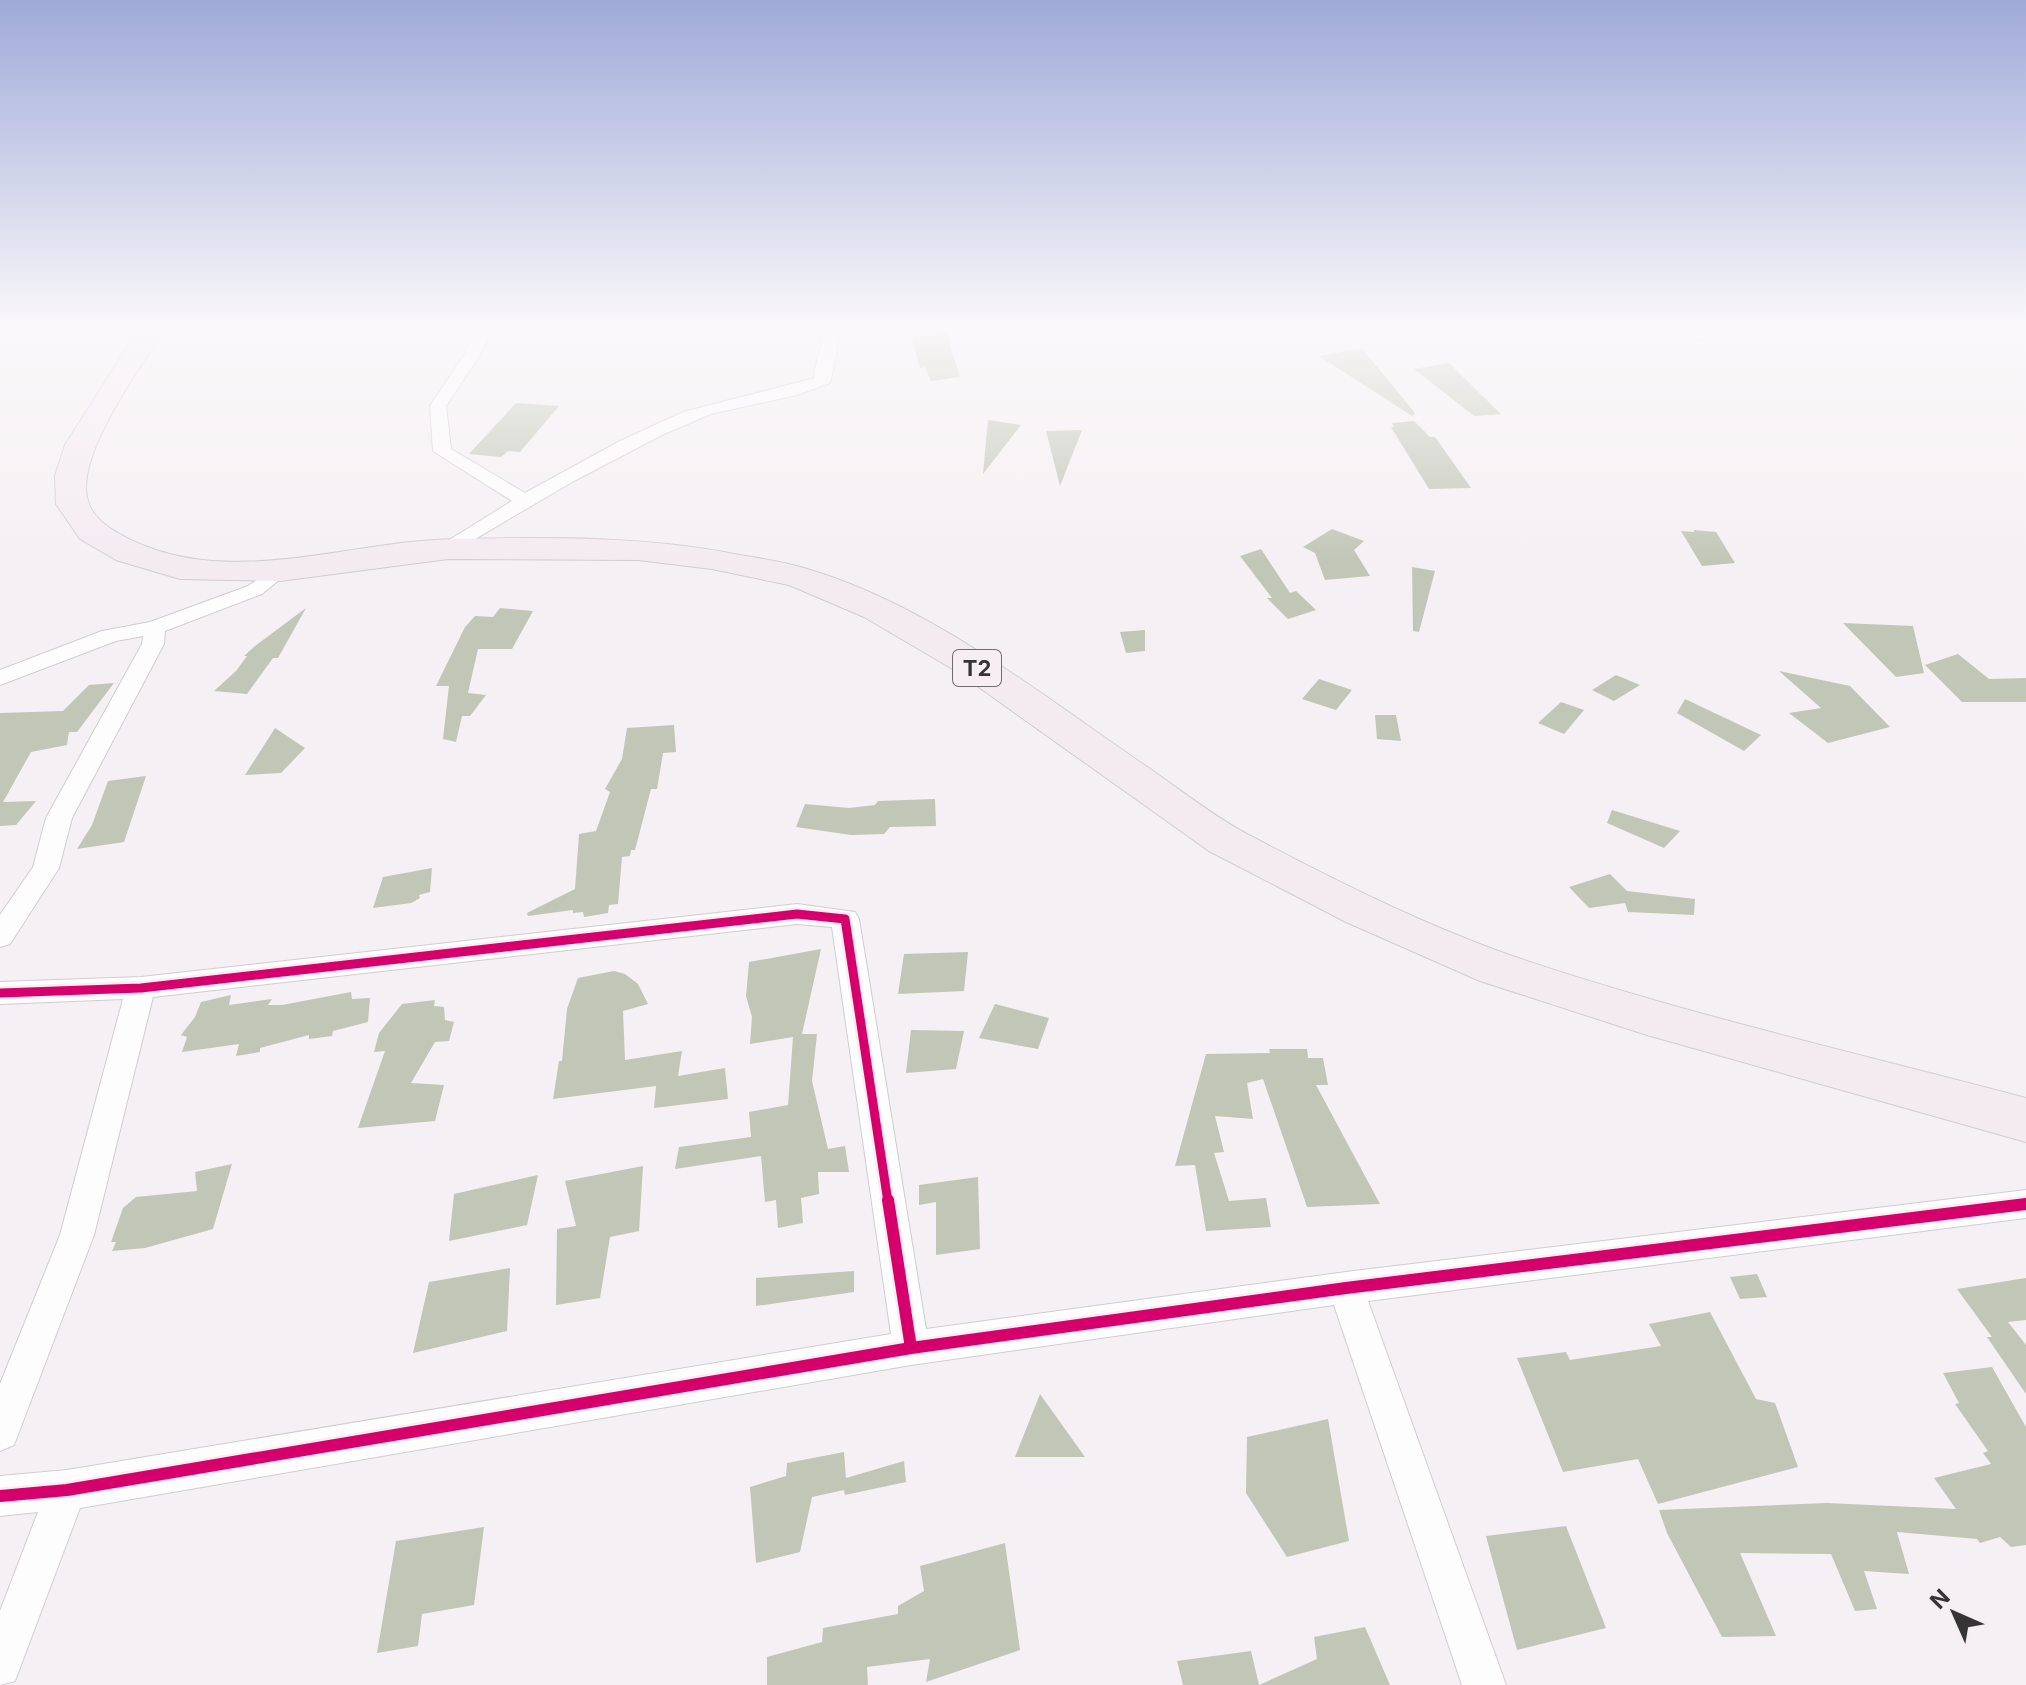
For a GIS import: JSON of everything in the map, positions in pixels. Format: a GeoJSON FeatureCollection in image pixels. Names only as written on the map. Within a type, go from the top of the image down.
{"type":"FeatureCollection","features":[{"type":"Feature","properties":{"kind":"highway","name":"T2"},"geometry":{"type":"LineString","coordinates":[[104,406],[80,445],[70,476],[72,504],[92,532],[128,553],[180,569],[280,571],[448,549],[638,550],[712,559],[799,577],[877,609],[969,663],[1225,841],[1362,911],[1527,979],[1647,1016],[2026,1120]]}},
{"type":"Feature","properties":{"kind":"street"},"geometry":{"type":"LineString","coordinates":[[438,406],[442,451],[524,501]]}},
{"type":"Feature","properties":{"kind":"street"},"geometry":{"type":"LineString","coordinates":[[448,549],[524,501],[689,416],[720,406]]}},
{"type":"Feature","properties":{"kind":"street"},"geometry":{"type":"LineString","coordinates":[[0,678],[110,636],[155,627],[255,590],[280,571]]}},
{"type":"Feature","properties":{"kind":"street"},"geometry":{"type":"LineString","coordinates":[[0,937],[46,868],[59,818],[153,644],[155,627]]}},
{"type":"Feature","properties":{"kind":"street"},"geometry":{"type":"LineString","coordinates":[[0,993],[141,988],[797,914],[845,919],[911,1348]]}},
{"type":"Feature","properties":{"kind":"street"},"geometry":{"type":"LineString","coordinates":[[0,1432],[77,1235],[141,988]]}},
{"type":"Feature","properties":{"kind":"street"},"geometry":{"type":"LineString","coordinates":[[0,1496],[67,1490],[911,1348],[1346,1288],[2026,1204]]}},
{"type":"Feature","properties":{"kind":"street"},"geometry":{"type":"LineString","coordinates":[[1346,1288],[1484,1685]]}},
{"type":"Feature","properties":{"kind":"street"},"geometry":{"type":"LineString","coordinates":[[0,1666],[67,1490]]}},
{"type":"Feature","properties":{"kind":"building"},"geometry":{"type":"Polygon","coordinates":[[[514,406],[559,406],[520,452],[508,451],[501,457],[469,454],[514,406]]]}},
{"type":"Feature","properties":{"kind":"building"},"geometry":{"type":"Polygon","coordinates":[[[1396,406],[1409,406],[1415,413],[1412,416],[1396,406]]]}},
{"type":"Feature","properties":{"kind":"building"},"geometry":{"type":"Polygon","coordinates":[[[1461,406],[1492,406],[1501,414],[1474,416],[1461,406]]]}},
{"type":"Feature","properties":{"kind":"building"},"geometry":{"type":"Polygon","coordinates":[[[988,420],[1021,425],[983,474],[988,420]]]}},
{"type":"Feature","properties":{"kind":"building"},"geometry":{"type":"Polygon","coordinates":[[[1414,421],[1430,437],[1435,437],[1471,488],[1429,489],[1391,427],[1394,427],[1392,423],[1414,421]]]}},
{"type":"Feature","properties":{"kind":"building"},"geometry":{"type":"Polygon","coordinates":[[[1082,430],[1060,486],[1046,431],[1082,430]]]}},
{"type":"Feature","properties":{"kind":"building"},"geometry":{"type":"Polygon","coordinates":[[[1332,529],[1364,541],[1354,550],[1370,576],[1325,580],[1315,553],[1303,547],[1332,529]]]}},
{"type":"Feature","properties":{"kind":"building"},"geometry":{"type":"Polygon","coordinates":[[[1681,531],[1716,532],[1735,563],[1702,566],[1681,531]]]}},
{"type":"Feature","properties":{"kind":"building"},"geometry":{"type":"Polygon","coordinates":[[[1261,549],[1290,593],[1296,591],[1316,610],[1288,619],[1267,598],[1272,598],[1240,556],[1261,549]]]}},
{"type":"Feature","properties":{"kind":"building"},"geometry":{"type":"Polygon","coordinates":[[[1412,567],[1435,571],[1419,632],[1413,631],[1412,567]]]}},
{"type":"Feature","properties":{"kind":"building"},"geometry":{"type":"Polygon","coordinates":[[[306,608],[278,658],[273,658],[247,694],[214,691],[236,671],[247,656],[244,656],[255,646],[306,608]]]}},
{"type":"Feature","properties":{"kind":"building"},"geometry":{"type":"Polygon","coordinates":[[[500,608],[533,611],[512,649],[478,649],[468,693],[486,695],[470,716],[462,716],[456,742],[443,739],[449,686],[436,686],[465,627],[475,616],[493,617],[500,608]]]}},
{"type":"Feature","properties":{"kind":"building"},"geometry":{"type":"Polygon","coordinates":[[[1843,623],[1913,626],[1924,673],[1896,677],[1843,623]]]}},
{"type":"Feature","properties":{"kind":"building"},"geometry":{"type":"Polygon","coordinates":[[[1145,630],[1145,651],[1126,653],[1120,632],[1145,630]]]}},
{"type":"Feature","properties":{"kind":"building"},"geometry":{"type":"Polygon","coordinates":[[[1958,654],[1989,679],[2026,678],[2026,702],[1962,702],[1925,665],[1958,654]]]}},
{"type":"Feature","properties":{"kind":"building"},"geometry":{"type":"Polygon","coordinates":[[[1779,671],[1850,686],[1890,727],[1828,743],[1789,713],[1821,708],[1779,671]]]}},
{"type":"Feature","properties":{"kind":"building"},"geometry":{"type":"Polygon","coordinates":[[[1616,675],[1640,685],[1614,701],[1592,690],[1616,675]]]}},
{"type":"Feature","properties":{"kind":"building"},"geometry":{"type":"Polygon","coordinates":[[[1319,679],[1352,690],[1336,710],[1302,699],[1319,679]]]}},
{"type":"Feature","properties":{"kind":"building"},"geometry":{"type":"Polygon","coordinates":[[[114,683],[77,732],[69,732],[67,745],[31,752],[3,802],[36,801],[16,825],[0,826],[0,713],[63,711],[89,685],[114,683]]]}},
{"type":"Feature","properties":{"kind":"building"},"geometry":{"type":"Polygon","coordinates":[[[1685,699],[1761,735],[1744,751],[1677,713],[1685,699]]]}},
{"type":"Feature","properties":{"kind":"building"},"geometry":{"type":"Polygon","coordinates":[[[1561,702],[1584,710],[1564,734],[1538,723],[1561,702]]]}},
{"type":"Feature","properties":{"kind":"building"},"geometry":{"type":"Polygon","coordinates":[[[1375,715],[1396,715],[1401,741],[1377,739],[1375,715]]]}},
{"type":"Feature","properties":{"kind":"building"},"geometry":{"type":"Polygon","coordinates":[[[674,725],[676,752],[663,753],[657,789],[651,789],[635,850],[631,850],[630,856],[622,857],[618,904],[609,905],[608,913],[584,917],[583,912],[573,913],[573,910],[528,916],[527,913],[575,889],[579,834],[596,831],[610,792],[605,789],[622,759],[627,728],[674,725]]]}},
{"type":"Feature","properties":{"kind":"building"},"geometry":{"type":"Polygon","coordinates":[[[275,728],[305,748],[281,773],[245,775],[275,728]]]}},
{"type":"Feature","properties":{"kind":"building"},"geometry":{"type":"Polygon","coordinates":[[[146,776],[124,842],[77,849],[92,825],[108,781],[146,776]]]}},
{"type":"Feature","properties":{"kind":"building"},"geometry":{"type":"Polygon","coordinates":[[[935,799],[936,826],[890,827],[884,834],[851,835],[796,827],[805,804],[849,808],[875,805],[878,801],[935,799]]]}},
{"type":"Feature","properties":{"kind":"building"},"geometry":{"type":"Polygon","coordinates":[[[1612,810],[1680,831],[1664,848],[1607,823],[1612,810]]]}},
{"type":"Feature","properties":{"kind":"building"},"geometry":{"type":"Polygon","coordinates":[[[432,868],[430,892],[419,895],[420,898],[411,903],[373,908],[383,877],[432,868]]]}},
{"type":"Feature","properties":{"kind":"building"},"geometry":{"type":"Polygon","coordinates":[[[1610,874],[1627,891],[1695,899],[1694,915],[1628,912],[1625,903],[1589,908],[1569,887],[1610,874]]]}},
{"type":"Feature","properties":{"kind":"building"},"geometry":{"type":"Polygon","coordinates":[[[821,949],[802,1034],[817,1034],[812,1081],[828,1149],[845,1146],[849,1172],[818,1172],[819,1194],[801,1198],[803,1223],[778,1228],[776,1200],[765,1202],[761,1156],[675,1169],[679,1147],[751,1137],[749,1112],[788,1105],[793,1037],[750,1044],[752,1017],[746,996],[749,962],[821,949]]]}},
{"type":"Feature","properties":{"kind":"building"},"geometry":{"type":"Polygon","coordinates":[[[968,952],[964,991],[898,994],[904,954],[968,952]]]}},
{"type":"Feature","properties":{"kind":"building"},"geometry":{"type":"Polygon","coordinates":[[[614,971],[625,974],[638,984],[648,1004],[623,1011],[625,1060],[682,1051],[678,1076],[725,1068],[728,1099],[654,1108],[656,1086],[553,1099],[559,1061],[562,1061],[567,1009],[578,978],[614,971]]]}},
{"type":"Feature","properties":{"kind":"building"},"geometry":{"type":"Polygon","coordinates":[[[351,992],[352,999],[370,998],[368,1022],[333,1031],[332,1036],[309,1039],[309,1035],[260,1048],[260,1052],[236,1056],[239,1044],[182,1052],[187,1037],[181,1035],[195,1017],[201,1002],[231,995],[229,1005],[272,999],[268,1005],[282,1005],[351,992]]]}},
{"type":"Feature","properties":{"kind":"building"},"geometry":{"type":"Polygon","coordinates":[[[435,1000],[434,1006],[444,1007],[445,1020],[454,1022],[449,1041],[435,1042],[411,1083],[444,1085],[435,1121],[358,1128],[385,1051],[374,1052],[379,1033],[402,1004],[435,1000]]]}},
{"type":"Feature","properties":{"kind":"building"},"geometry":{"type":"Polygon","coordinates":[[[995,1004],[1049,1018],[1038,1049],[979,1038],[995,1004]]]}},
{"type":"Feature","properties":{"kind":"building"},"geometry":{"type":"Polygon","coordinates":[[[911,1030],[964,1031],[956,1069],[906,1073],[911,1030]]]}},
{"type":"Feature","properties":{"kind":"building"},"geometry":{"type":"Polygon","coordinates":[[[1269,1049],[1307,1049],[1308,1058],[1323,1058],[1328,1085],[1316,1085],[1380,1204],[1307,1207],[1263,1079],[1247,1083],[1253,1119],[1215,1116],[1224,1152],[1214,1153],[1229,1201],[1266,1198],[1271,1227],[1206,1231],[1195,1165],[1175,1166],[1206,1054],[1270,1053],[1269,1049]]]}},
{"type":"Feature","properties":{"kind":"building"},"geometry":{"type":"Polygon","coordinates":[[[232,1164],[213,1229],[145,1248],[112,1251],[116,1242],[111,1242],[123,1208],[136,1197],[197,1191],[195,1172],[232,1164]]]}},
{"type":"Feature","properties":{"kind":"building"},"geometry":{"type":"Polygon","coordinates":[[[643,1166],[639,1231],[610,1237],[600,1298],[556,1305],[557,1229],[576,1226],[565,1181],[643,1166]]]}},
{"type":"Feature","properties":{"kind":"building"},"geometry":{"type":"Polygon","coordinates":[[[538,1175],[527,1225],[449,1241],[454,1194],[538,1175]]]}},
{"type":"Feature","properties":{"kind":"building"},"geometry":{"type":"Polygon","coordinates":[[[978,1177],[980,1249],[936,1255],[936,1202],[919,1205],[919,1185],[978,1177]]]}},
{"type":"Feature","properties":{"kind":"building"},"geometry":{"type":"Polygon","coordinates":[[[510,1268],[507,1331],[413,1353],[429,1282],[510,1268]]]}},
{"type":"Feature","properties":{"kind":"building"},"geometry":{"type":"Polygon","coordinates":[[[854,1271],[854,1292],[756,1306],[756,1278],[854,1271]]]}},
{"type":"Feature","properties":{"kind":"building"},"geometry":{"type":"Polygon","coordinates":[[[1757,1274],[1767,1297],[1740,1299],[1730,1277],[1757,1274]]]}},
{"type":"Feature","properties":{"kind":"building"},"geometry":{"type":"Polygon","coordinates":[[[2026,1278],[2026,1320],[2008,1322],[2026,1345],[2026,1394],[1987,1337],[1992,1337],[1957,1289],[2026,1278]]]}},
{"type":"Feature","properties":{"kind":"building"},"geometry":{"type":"Polygon","coordinates":[[[1710,1312],[1756,1399],[1775,1403],[1798,1467],[1658,1504],[1638,1459],[1563,1472],[1517,1358],[1566,1352],[1570,1360],[1661,1346],[1649,1324],[1710,1312]]]}},
{"type":"Feature","properties":{"kind":"building"},"geometry":{"type":"Polygon","coordinates":[[[1992,1367],[2026,1427],[2026,1545],[2011,1547],[2000,1537],[1980,1543],[1977,1539],[1897,1532],[1909,1574],[1864,1571],[1877,1609],[1855,1611],[1831,1554],[1740,1553],[1776,1636],[1722,1637],[1667,1533],[1659,1510],[1827,1503],[1956,1509],[1934,1478],[1991,1464],[1983,1453],[1988,1451],[1955,1404],[1959,1403],[1943,1373],[1992,1367]]]}},
{"type":"Feature","properties":{"kind":"building"},"geometry":{"type":"Polygon","coordinates":[[[1040,1394],[1085,1457],[1015,1457],[1040,1394]]]}},
{"type":"Feature","properties":{"kind":"building"},"geometry":{"type":"Polygon","coordinates":[[[1328,1419],[1349,1541],[1287,1557],[1246,1493],[1247,1437],[1328,1419]]]}},
{"type":"Feature","properties":{"kind":"building"},"geometry":{"type":"Polygon","coordinates":[[[844,1452],[846,1478],[904,1461],[906,1482],[845,1495],[844,1490],[812,1497],[800,1552],[756,1563],[750,1487],[786,1476],[787,1463],[844,1452]]]}},
{"type":"Feature","properties":{"kind":"building"},"geometry":{"type":"Polygon","coordinates":[[[1566,1526],[1606,1628],[1517,1650],[1486,1536],[1566,1526]]]}},
{"type":"Feature","properties":{"kind":"building"},"geometry":{"type":"Polygon","coordinates":[[[484,1527],[474,1605],[422,1614],[418,1646],[377,1653],[396,1541],[484,1527]]]}},
{"type":"Feature","properties":{"kind":"building"},"geometry":{"type":"Polygon","coordinates":[[[1005,1543],[1020,1650],[926,1682],[930,1659],[867,1667],[868,1685],[767,1685],[767,1657],[822,1642],[823,1628],[898,1614],[898,1606],[924,1591],[920,1566],[1005,1543]]]}},
{"type":"Feature","properties":{"kind":"building"},"geometry":{"type":"Polygon","coordinates":[[[1365,1627],[1390,1685],[1259,1685],[1317,1659],[1314,1637],[1365,1627]]]}},
{"type":"Feature","properties":{"kind":"building"},"geometry":{"type":"Polygon","coordinates":[[[1251,1651],[1259,1685],[1183,1685],[1177,1661],[1251,1651]]]}},
{"type":"Feature","properties":{"kind":"cycle path"},"geometry":{"type":"LineString","coordinates":[[0,993],[141,988],[797,914],[845,919],[911,1348]]}},
{"type":"Feature","properties":{"kind":"cycle path"},"geometry":{"type":"LineString","coordinates":[[0,1496],[67,1490],[911,1348],[1346,1288],[2026,1204]]}}]}
